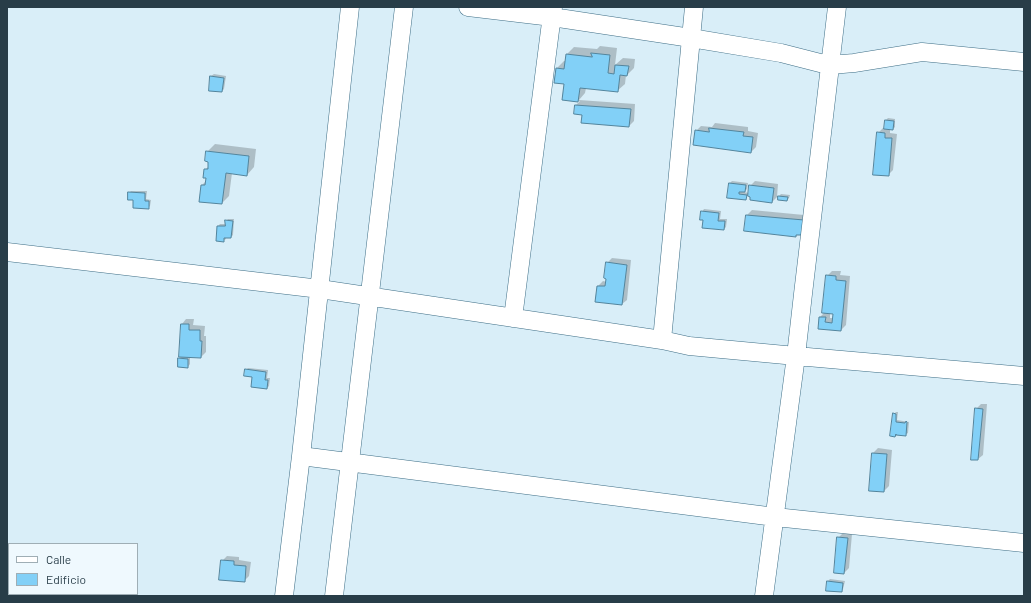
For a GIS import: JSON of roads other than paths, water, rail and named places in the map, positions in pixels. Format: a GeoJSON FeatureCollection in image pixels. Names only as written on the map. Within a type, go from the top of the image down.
{"type":"FeatureCollection","features":[{"type":"Feature","properties":{"kind":"street"},"geometry":{"type":"LineString","coordinates":[[284,596],[320,289],[350,7]]}},
{"type":"Feature","properties":{"kind":"street"},"geometry":{"type":"LineString","coordinates":[[334,596],[404,7]]}},
{"type":"Feature","properties":{"kind":"street"},"geometry":{"type":"LineString","coordinates":[[468,7],[552,12],[781,53],[831,65],[854,63],[922,52],[1024,62]]}},
{"type":"Feature","properties":{"kind":"street"},"geometry":{"type":"LineString","coordinates":[[662,340],[694,7]]}},
{"type":"Feature","properties":{"kind":"street"},"geometry":{"type":"LineString","coordinates":[[764,596],[796,356],[802,294],[837,7]]}},
{"type":"Feature","properties":{"kind":"street"},"geometry":{"type":"LineString","coordinates":[[514,318],[552,12]]}},
{"type":"Feature","properties":{"kind":"street"},"geometry":{"type":"LineString","coordinates":[[7,252],[320,289],[662,340],[689,346],[1024,376]]}},
{"type":"Feature","properties":{"kind":"street"},"geometry":{"type":"LineString","coordinates":[[301,456],[775,517],[1024,542]]}}]}
